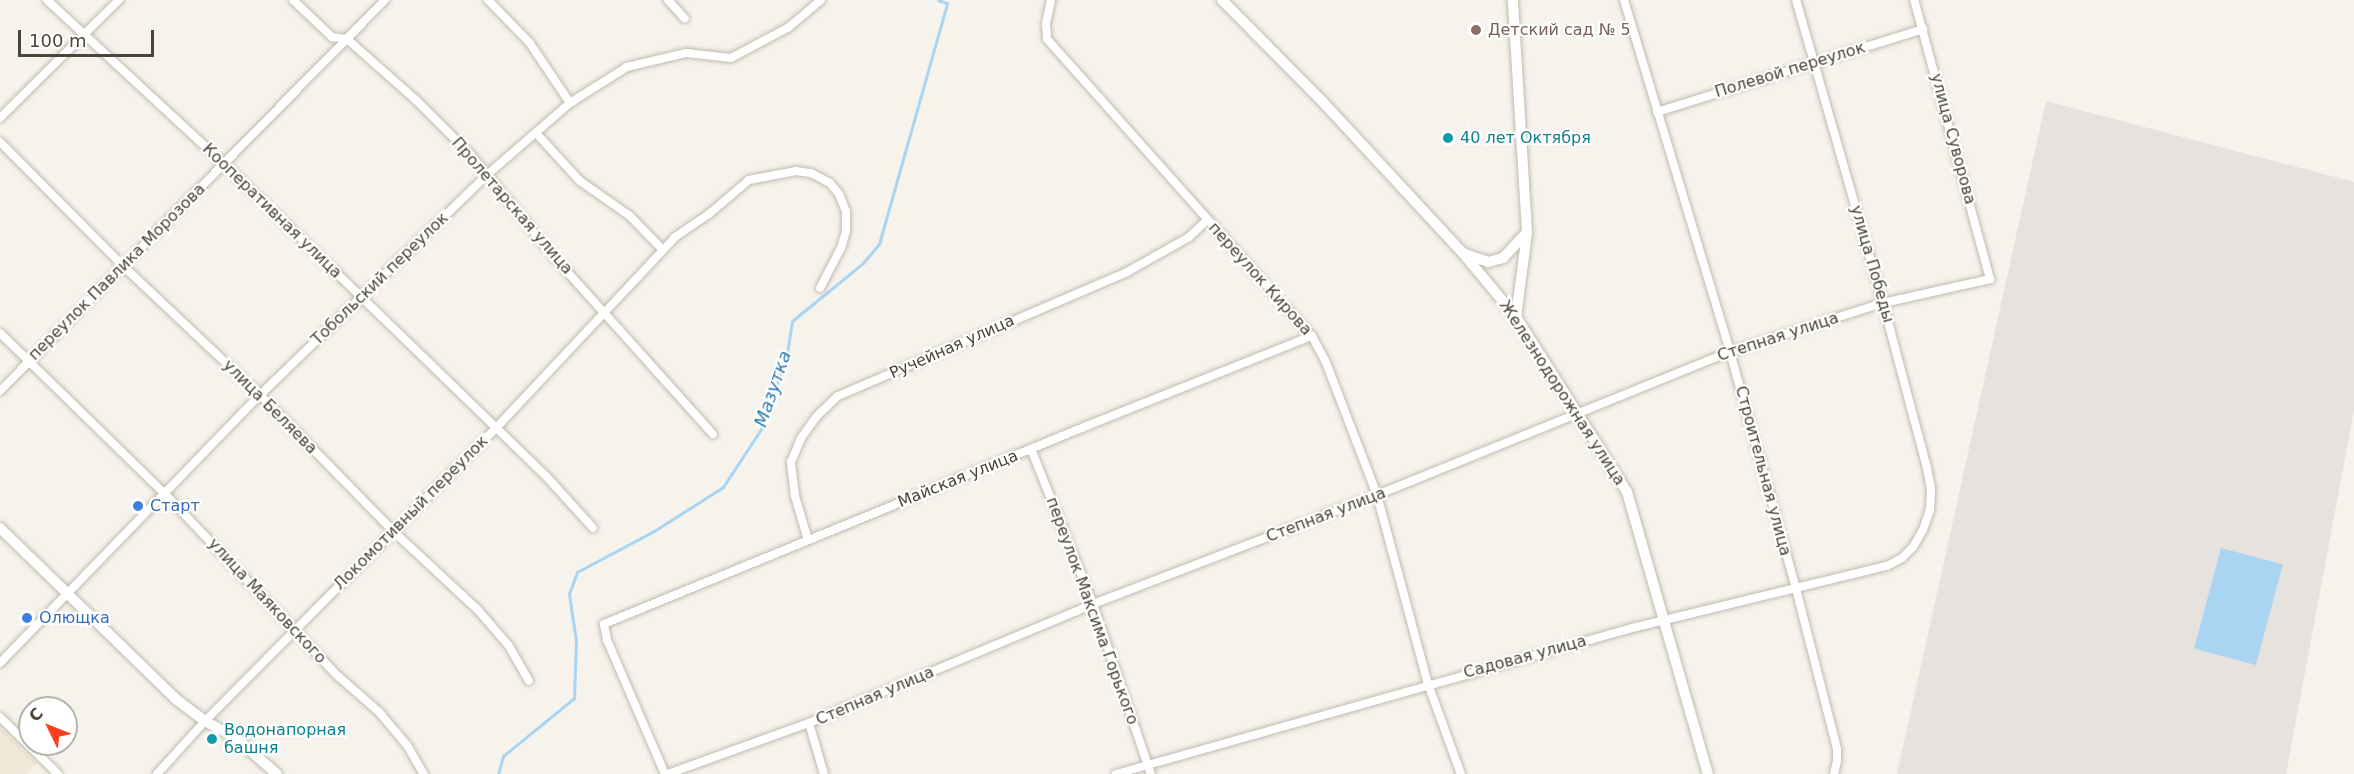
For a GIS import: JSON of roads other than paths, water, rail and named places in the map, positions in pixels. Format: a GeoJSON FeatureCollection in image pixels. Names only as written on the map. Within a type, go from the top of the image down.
{"type":"FeatureCollection","features":[{"type":"Feature","properties":{"kind":"street","name":"Кооперативная улица"},"geometry":{"type":"LineString","coordinates":[[47,0],[224,164],[362,297],[495,429],[546,476],[593,528]]}},
{"type":"Feature","properties":{"kind":"street"},"geometry":{"type":"LineString","coordinates":[[0,118],[119,0]]}},
{"type":"Feature","properties":{"kind":"street","name":"Пролетарская улица"},"geometry":{"type":"LineString","coordinates":[[293,0],[332,37],[347,39],[416,100],[488,174],[554,257],[714,434]]}},
{"type":"Feature","properties":{"kind":"street","name":"переулок Павлика Морозова"},"geometry":{"type":"LineString","coordinates":[[0,391],[385,0]]}},
{"type":"Feature","properties":{"kind":"street"},"geometry":{"type":"LineString","coordinates":[[488,0],[529,42],[570,103]]}},
{"type":"Feature","properties":{"kind":"street"},"geometry":{"type":"LineString","coordinates":[[668,0],[685,19]]}},
{"type":"Feature","properties":{"kind":"street","name":"Тобольский переулок"},"geometry":{"type":"LineString","coordinates":[[0,663],[65,594],[166,495],[260,395],[488,174],[570,103],[627,67],[686,53],[731,58],[789,27],[821,0]]}},
{"type":"Feature","properties":{"kind":"street","name":"переулок Кирова"},"geometry":{"type":"LineString","coordinates":[[1051,0],[1046,24],[1047,39],[1312,336],[1325,360],[1377,495],[1428,684],[1461,774]]}},
{"type":"Feature","properties":{"kind":"street","name":"Железнодорожная улица"},"geometry":{"type":"LineString","coordinates":[[1222,0],[1322,101],[1462,252],[1516,317],[1627,492],[1708,774]]}},
{"type":"Feature","properties":{"kind":"street"},"geometry":{"type":"LineString","coordinates":[[1513,0],[1527,232],[1516,317]]}},
{"type":"Feature","properties":{"kind":"street","name":"Строительная улица"},"geometry":{"type":"LineString","coordinates":[[1624,0],[1730,352],[1796,590],[1837,749],[1834,773]]}},
{"type":"Feature","properties":{"kind":"street","name":"улица Победы"},"geometry":{"type":"LineString","coordinates":[[1796,0],[1883,303],[1931,489],[1930,510],[1923,530]]}},
{"type":"Feature","properties":{"kind":"street","name":"улица Суворова"},"geometry":{"type":"LineString","coordinates":[[1914,0],[1990,279]]}},
{"type":"Feature","properties":{"kind":"street","name":"Полевой переулок"},"geometry":{"type":"LineString","coordinates":[[1657,112],[1814,61],[1923,29]]}},
{"type":"Feature","properties":{"kind":"street"},"geometry":{"type":"LineString","coordinates":[[536,133],[588,188],[630,216],[663,250]]}},
{"type":"Feature","properties":{"kind":"street","name":"улица Беляева"},"geometry":{"type":"LineString","coordinates":[[0,142],[122,265],[260,395],[393,531],[478,610],[509,646],[529,681]]}},
{"type":"Feature","properties":{"kind":"street","name":"Локомотивный переулок"},"geometry":{"type":"LineString","coordinates":[[157,774],[204,721],[495,429],[675,237],[709,214],[749,180],[796,171],[811,173],[830,183],[846,211],[846,231],[842,248],[820,288]]}},
{"type":"Feature","properties":{"kind":"street","name":"Ручейная улица"},"geometry":{"type":"LineString","coordinates":[[808,540],[795,496],[791,462],[801,438],[816,417],[838,396],[1128,272],[1189,237],[1207,220]]}},
{"type":"Feature","properties":{"kind":"street"},"geometry":{"type":"LineString","coordinates":[[1462,252],[1488,262],[1503,258],[1527,232]]}},
{"type":"Feature","properties":{"kind":"street","name":"Степная улица"},"geometry":{"type":"LineString","coordinates":[[666,774],[809,723],[1093,604],[1377,495],[1730,352],[1883,303],[1990,279]]}},
{"type":"Feature","properties":{"kind":"street","name":"улица Маяковского"},"geometry":{"type":"LineString","coordinates":[[0,333],[166,495],[338,676],[379,712],[407,745],[424,774]]}},
{"type":"Feature","properties":{"kind":"street","name":"Майская улица"},"geometry":{"type":"LineString","coordinates":[[666,774],[607,640],[604,624],[1312,336]]}},
{"type":"Feature","properties":{"kind":"street","name":"переулок Максима Горького"},"geometry":{"type":"LineString","coordinates":[[1031,449],[1093,604],[1150,770]]}},
{"type":"Feature","properties":{"kind":"street"},"geometry":{"type":"LineString","coordinates":[[0,528],[65,594],[177,700],[204,721],[237,739],[277,774]]}},
{"type":"Feature","properties":{"kind":"street","name":"Садовая улица"},"geometry":{"type":"LineString","coordinates":[[1116,774],[1150,770],[1428,684],[1663,621],[1887,566],[1902,558],[1923,530]]}},
{"type":"Feature","properties":{"kind":"street"},"geometry":{"type":"LineString","coordinates":[[0,717],[58,774]]}},
{"type":"Feature","properties":{"kind":"street"},"geometry":{"type":"LineString","coordinates":[[809,723],[824,774]]}},
{"type":"Feature","properties":{"kind":"water"},"geometry":{"type":"Polygon","coordinates":[[[2221,548],[2283,565],[2256,665],[2194,648],[2221,548]]]}},
{"type":"Feature","properties":{"kind":"waterway","name":"Мазутка"},"geometry":{"type":"LineString","coordinates":[[498,774],[503,756],[574,698],[576,641],[569,594],[577,572],[654,531],[723,487],[763,426],[787,353],[792,321],[863,263],[879,244],[947,3],[938,0]]}},
{"type":"Feature","properties":{"kind":"place","name":"Детский сад № 5"},"geometry":{"type":"Point","coordinates":[1476,30]}},
{"type":"Feature","properties":{"kind":"place","name":"40 лет Октября"},"geometry":{"type":"Point","coordinates":[1448,138]}},
{"type":"Feature","properties":{"kind":"place","name":"Старт"},"geometry":{"type":"Point","coordinates":[138,506]}},
{"type":"Feature","properties":{"kind":"place","name":"Олющка"},"geometry":{"type":"Point","coordinates":[27,618]}},
{"type":"Feature","properties":{"kind":"place","name":"Водонапорная башня"},"geometry":{"type":"Point","coordinates":[212,739]}}]}
